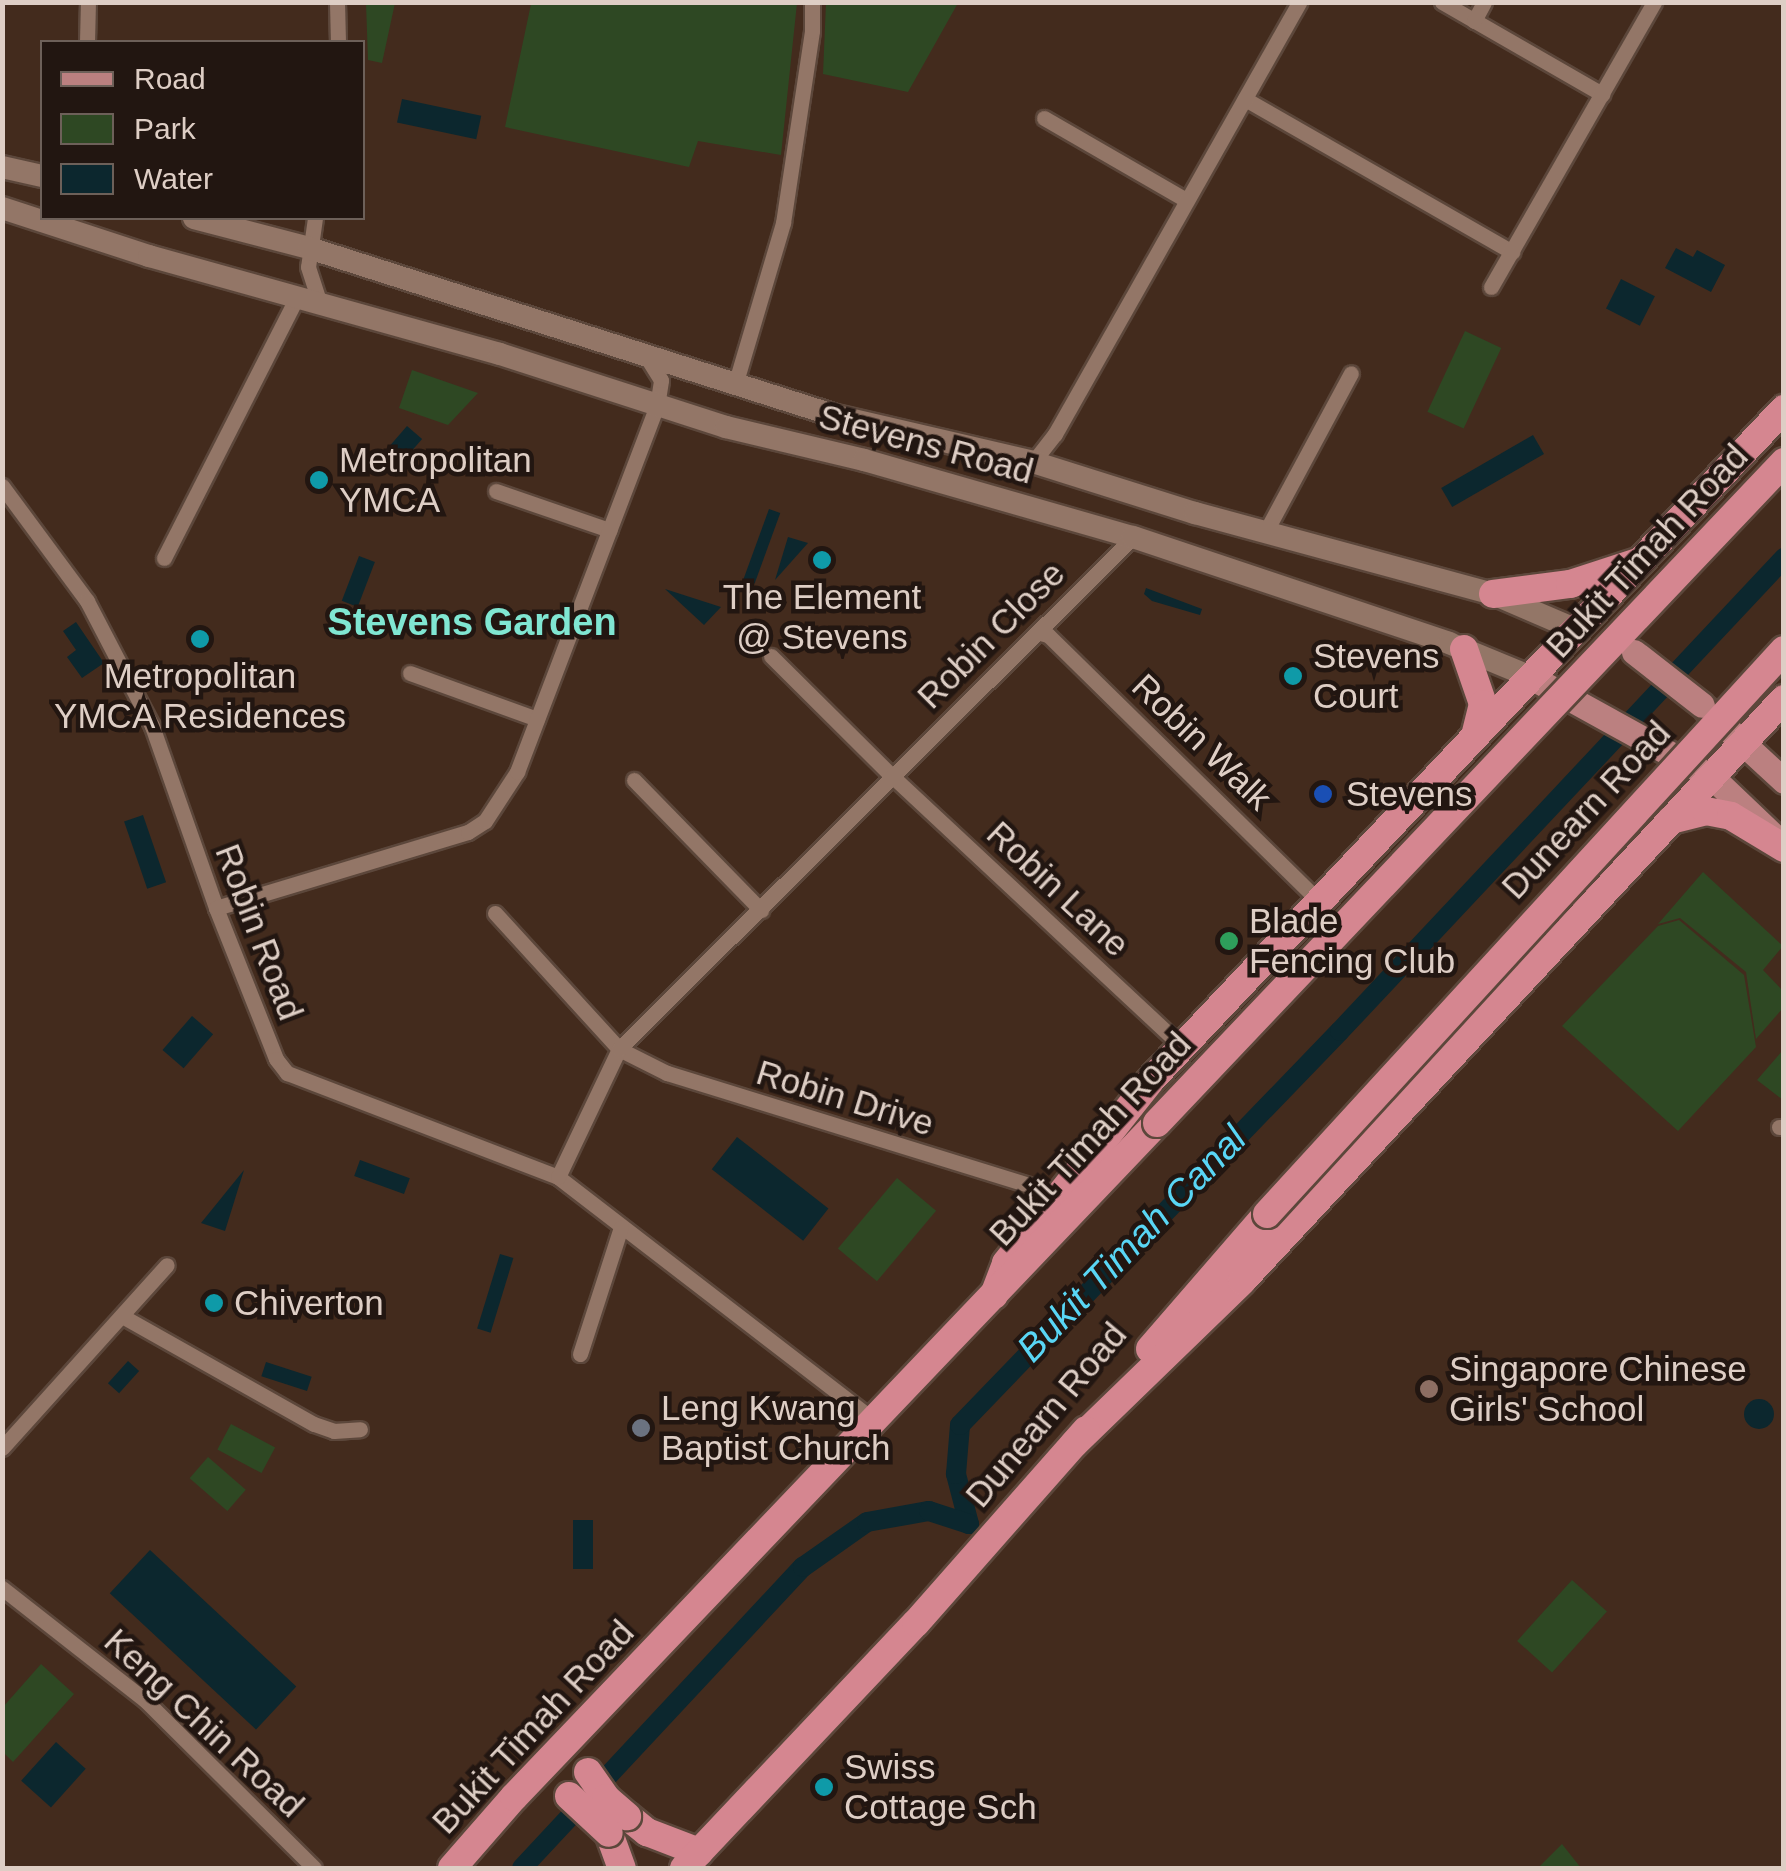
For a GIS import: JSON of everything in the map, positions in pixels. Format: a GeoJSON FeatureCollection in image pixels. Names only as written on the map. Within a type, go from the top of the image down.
{"type":"FeatureCollection","features":[{"type":"Feature","properties":{"kind":"highway"},"geometry":{"type":"LineString","coordinates":[[994,1295],[1006,1263],[1058,1194],[1182,1046],[1784,410]]}},
{"type":"Feature","properties":{"kind":"highway","name":"Bukit Timah Road"},"geometry":{"type":"LineString","coordinates":[[452,1868],[514,1797],[1784,462]]}},
{"type":"Feature","properties":{"kind":"highway"},"geometry":{"type":"LineString","coordinates":[[1493,594],[1570,584],[1644,560]]}},
{"type":"Feature","properties":{"kind":"highway"},"geometry":{"type":"LineString","coordinates":[[1464,649],[1483,704],[1476,733]]}},
{"type":"Feature","properties":{"kind":"highway","name":"Dunearn Road"},"geometry":{"type":"LineString","coordinates":[[691,1860],[916,1623],[1074,1444],[1182,1310],[1267,1214],[1784,650]]}},
{"type":"Feature","properties":{"kind":"highway"},"geometry":{"type":"LineString","coordinates":[[1074,1444],[1242,1281],[1665,822],[1712,778],[1784,699]]}},
{"type":"Feature","properties":{"kind":"highway"},"geometry":{"type":"LineString","coordinates":[[1665,822],[1685,814],[1719,814],[1757,830],[1784,848]]}},
{"type":"Feature","properties":{"kind":"highway"},"geometry":{"type":"LineString","coordinates":[[600,1710],[588,1740],[588,1772],[618,1825],[622,1868]]}},
{"type":"Feature","properties":{"kind":"highway"},"geometry":{"type":"LineString","coordinates":[[514,1797],[538,1791],[569,1796],[618,1825],[648,1832],[691,1860]]}},
{"type":"Feature","properties":{"kind":"main road"},"geometry":{"type":"LineString","coordinates":[[2,167],[40,176]]}},
{"type":"Feature","properties":{"kind":"main road","name":"Stevens Road"},"geometry":{"type":"LineString","coordinates":[[2,208],[40,220]]}},
{"type":"Feature","properties":{"kind":"main road","name":"Stevens Road"},"geometry":{"type":"LineString","coordinates":[[41,220],[297,298],[500,354],[656,406],[864,460],[1133,537],[1464,649],[1531,678]]}},
{"type":"Feature","properties":{"kind":"main road","name":"Stevens Road"},"geometry":{"type":"LineString","coordinates":[[202,220],[309,248],[836,416],[1033,462],[1493,594],[1576,630]]}},
{"type":"Feature","properties":{"kind":"main road"},"geometry":{"type":"LineString","coordinates":[[700,374],[696,392],[700,408],[726,426]]}},
{"type":"Feature","properties":{"kind":"main road"},"geometry":{"type":"LineString","coordinates":[[1576,630],[1634,652],[1702,705],[1784,782]]}},
{"type":"Feature","properties":{"kind":"main road"},"geometry":{"type":"LineString","coordinates":[[1531,678],[1587,704],[1712,778],[1784,848]]}},
{"type":"Feature","properties":{"kind":"street"},"geometry":{"type":"LineString","coordinates":[[87,40],[88,2]]}},
{"type":"Feature","properties":{"kind":"street"},"geometry":{"type":"LineString","coordinates":[[337,2],[338,40]]}},
{"type":"Feature","properties":{"kind":"street"},"geometry":{"type":"LineString","coordinates":[[735,385],[783,223],[812,31],[812,2]]}},
{"type":"Feature","properties":{"kind":"street"},"geometry":{"type":"LineString","coordinates":[[1033,462],[1056,434],[1299,2]]}},
{"type":"Feature","properties":{"kind":"street"},"geometry":{"type":"LineString","coordinates":[[1442,2],[1602,94]]}},
{"type":"Feature","properties":{"kind":"street"},"geometry":{"type":"LineString","coordinates":[[1474,21],[1484,2]]}},
{"type":"Feature","properties":{"kind":"street"},"geometry":{"type":"LineString","coordinates":[[1491,287],[1654,2]]}},
{"type":"Feature","properties":{"kind":"street"},"geometry":{"type":"LineString","coordinates":[[1245,99],[1512,252]]}},
{"type":"Feature","properties":{"kind":"street"},"geometry":{"type":"LineString","coordinates":[[1044,118],[1186,200]]}},
{"type":"Feature","properties":{"kind":"street"},"geometry":{"type":"LineString","coordinates":[[315,220],[309,280],[320,304]]}},
{"type":"Feature","properties":{"kind":"street"},"geometry":{"type":"LineString","coordinates":[[164,558],[297,298]]}},
{"type":"Feature","properties":{"kind":"street"},"geometry":{"type":"LineString","coordinates":[[216,908],[478,826],[502,800],[538,718],[656,406],[661,380],[647,358]]}},
{"type":"Feature","properties":{"kind":"street"},"geometry":{"type":"LineString","coordinates":[[1266,531],[1351,372]]}},
{"type":"Feature","properties":{"kind":"street","name":"Robin Road"},"geometry":{"type":"LineString","coordinates":[[2,486],[87,601],[152,726],[216,908],[276,1059],[287,1072],[558,1177],[874,1420]]}},
{"type":"Feature","properties":{"kind":"street"},"geometry":{"type":"LineString","coordinates":[[496,491],[609,530]]}},
{"type":"Feature","properties":{"kind":"street","name":"Robin Close"},"geometry":{"type":"LineString","coordinates":[[558,1177],[619,1049],[1030,636],[1040,634],[1133,537]]}},
{"type":"Feature","properties":{"kind":"street","name":"Robin Walk"},"geometry":{"type":"LineString","coordinates":[[1040,634],[1048,636],[1318,900]]}},
{"type":"Feature","properties":{"kind":"street"},"geometry":{"type":"LineString","coordinates":[[771,656],[892,776]]}},
{"type":"Feature","properties":{"kind":"street"},"geometry":{"type":"LineString","coordinates":[[410,674],[538,718]]}},
{"type":"Feature","properties":{"kind":"street","name":"Robin Lane"},"geometry":{"type":"LineString","coordinates":[[892,776],[1182,1046]]}},
{"type":"Feature","properties":{"kind":"street"},"geometry":{"type":"LineString","coordinates":[[634,780],[760,910]]}},
{"type":"Feature","properties":{"kind":"street"},"geometry":{"type":"LineString","coordinates":[[496,912],[619,1049]]}},
{"type":"Feature","properties":{"kind":"street","name":"Robin Drive"},"geometry":{"type":"LineString","coordinates":[[619,1049],[685,1082],[1058,1194]]}},
{"type":"Feature","properties":{"kind":"street"},"geometry":{"type":"LineString","coordinates":[[580,1354],[621,1228]]}},
{"type":"Feature","properties":{"kind":"street"},"geometry":{"type":"LineString","coordinates":[[2,1448],[167,1265]]}},
{"type":"Feature","properties":{"kind":"street"},"geometry":{"type":"LineString","coordinates":[[122,1316],[314,1424],[334,1432],[360,1428]]}},
{"type":"Feature","properties":{"kind":"street","name":"Keng Chin Road"},"geometry":{"type":"LineString","coordinates":[[2,1588],[145,1700],[314,1868]]}},
{"type":"Feature","properties":{"kind":"green space"},"geometry":{"type":"Polygon","coordinates":[[[826,2],[958,3],[908,92],[823,74],[826,2]]]}},
{"type":"Feature","properties":{"kind":"green space"},"geometry":{"type":"Polygon","coordinates":[[[366,3],[395,3],[382,63],[368,60],[366,3]]]}},
{"type":"Feature","properties":{"kind":"green space"},"geometry":{"type":"Polygon","coordinates":[[[526,3],[797,3],[781,155],[698,141],[689,167],[505,127],[531,4],[526,3]]]}},
{"type":"Feature","properties":{"kind":"green space"},"geometry":{"type":"Polygon","coordinates":[[[1465,331],[1501,348],[1464,429],[1427,412],[1465,331]]]}},
{"type":"Feature","properties":{"kind":"green space"},"geometry":{"type":"Polygon","coordinates":[[[412,370],[478,393],[448,425],[399,408],[412,370]]]}},
{"type":"Feature","properties":{"kind":"green space"},"geometry":{"type":"Polygon","coordinates":[[[1703,872],[1783,946],[1763,970],[1783,991],[1783,1008],[1756,1039],[1746,972],[1680,918],[1658,924],[1703,872]]]}},
{"type":"Feature","properties":{"kind":"green space"},"geometry":{"type":"Polygon","coordinates":[[[1679,920],[1744,975],[1756,1047],[1678,1131],[1562,1026],[1658,926],[1679,920]]]}},
{"type":"Feature","properties":{"kind":"green space"},"geometry":{"type":"Polygon","coordinates":[[[1783,1050],[1783,1100],[1757,1080],[1783,1050]]]}},
{"type":"Feature","properties":{"kind":"green space"},"geometry":{"type":"Polygon","coordinates":[[[897,1178],[936,1211],[877,1281],[838,1248],[897,1178]]]}},
{"type":"Feature","properties":{"kind":"green space"},"geometry":{"type":"Polygon","coordinates":[[[231,1424],[275,1447],[262,1473],[217,1450],[231,1424]]]}},
{"type":"Feature","properties":{"kind":"green space"},"geometry":{"type":"Polygon","coordinates":[[[208,1457],[246,1490],[227,1511],[190,1478],[208,1457]]]}},
{"type":"Feature","properties":{"kind":"green space"},"geometry":{"type":"Polygon","coordinates":[[[1572,1580],[1607,1611],[1552,1672],[1517,1641],[1572,1580]]]}},
{"type":"Feature","properties":{"kind":"green space"},"geometry":{"type":"Polygon","coordinates":[[[41,1664],[74,1694],[13,1762],[3,1752],[3,1707],[41,1664]]]}},
{"type":"Feature","properties":{"kind":"green space"},"geometry":{"type":"Polygon","coordinates":[[[1562,1844],[1581,1868],[1538,1868],[1562,1844]]]}},
{"type":"Feature","properties":{"kind":"water"},"geometry":{"type":"Polygon","coordinates":[[[402,99],[481,116],[476,139],[397,122],[402,99]]]}},
{"type":"Feature","properties":{"kind":"water"},"geometry":{"type":"Polygon","coordinates":[[[1676,248],[1693,257],[1697,250],[1725,265],[1711,292],[1665,268],[1676,248]]]}},
{"type":"Feature","properties":{"kind":"water"},"geometry":{"type":"Polygon","coordinates":[[[1621,279],[1655,296],[1640,326],[1606,308],[1621,279]]]}},
{"type":"Feature","properties":{"kind":"water"},"geometry":{"type":"Polygon","coordinates":[[[407,426],[422,439],[392,474],[377,461],[407,426]]]}},
{"type":"Feature","properties":{"kind":"water"},"geometry":{"type":"Polygon","coordinates":[[[1533,435],[1544,454],[1452,507],[1441,488],[1533,435]]]}},
{"type":"Feature","properties":{"kind":"water"},"geometry":{"type":"Polygon","coordinates":[[[769,509],[780,513],[755,584],[743,579],[769,509]]]}},
{"type":"Feature","properties":{"kind":"water"},"geometry":{"type":"Polygon","coordinates":[[[788,537],[808,543],[775,580],[788,537]]]}},
{"type":"Feature","properties":{"kind":"water"},"geometry":{"type":"Polygon","coordinates":[[[359,556],[375,562],[358,607],[342,601],[359,556]]]}},
{"type":"Feature","properties":{"kind":"water"},"geometry":{"type":"Polygon","coordinates":[[[1146,588],[1202,609],[1200,615],[1152,601],[1144,594],[1146,588]]]}},
{"type":"Feature","properties":{"kind":"water"},"geometry":{"type":"Polygon","coordinates":[[[665,589],[721,607],[704,625],[665,589]]]}},
{"type":"Feature","properties":{"kind":"water"},"geometry":{"type":"Polygon","coordinates":[[[76,622],[104,663],[82,678],[67,657],[76,650],[63,631],[76,622]]]}},
{"type":"Feature","properties":{"kind":"water"},"geometry":{"type":"Polygon","coordinates":[[[143,815],[166,882],[147,889],[124,822],[143,815]]]}},
{"type":"Feature","properties":{"kind":"water"},"geometry":{"type":"Polygon","coordinates":[[[192,1016],[213,1034],[184,1068],[162,1050],[192,1016]]]}},
{"type":"Feature","properties":{"kind":"water"},"geometry":{"type":"Polygon","coordinates":[[[737,1137],[828,1208],[803,1241],[712,1169],[737,1137]]]}},
{"type":"Feature","properties":{"kind":"water"},"geometry":{"type":"Polygon","coordinates":[[[360,1160],[410,1178],[404,1194],[354,1176],[360,1160]]]}},
{"type":"Feature","properties":{"kind":"water"},"geometry":{"type":"Polygon","coordinates":[[[244,1170],[225,1231],[201,1223],[244,1170]]]}},
{"type":"Feature","properties":{"kind":"water"},"geometry":{"type":"Polygon","coordinates":[[[500,1254],[513,1258],[491,1333],[477,1329],[500,1254]]]}},
{"type":"Feature","properties":{"kind":"water"},"geometry":{"type":"Polygon","coordinates":[[[128,1361],[139,1371],[119,1393],[108,1383],[128,1361]]]}},
{"type":"Feature","properties":{"kind":"water"},"geometry":{"type":"Polygon","coordinates":[[[266,1362],[312,1377],[307,1391],[261,1376],[266,1362]]]}},
{"type":"Feature","properties":{"kind":"water"},"geometry":{"type":"Polygon","coordinates":[[[1759,1399],[1773,1408],[1774,1414],[1765,1428],[1759,1429],[1745,1420],[1744,1414],[1753,1400],[1759,1399]]]}},
{"type":"Feature","properties":{"kind":"water"},"geometry":{"type":"Polygon","coordinates":[[[573,1520],[593,1520],[593,1569],[573,1569],[573,1520]]]}},
{"type":"Feature","properties":{"kind":"water"},"geometry":{"type":"Polygon","coordinates":[[[150,1550],[296,1686],[256,1730],[110,1593],[150,1550]]]}},
{"type":"Feature","properties":{"kind":"water"},"geometry":{"type":"Polygon","coordinates":[[[56,1742],[86,1769],[51,1807],[21,1781],[56,1742]]]}},
{"type":"Feature","properties":{"kind":"waterway","name":"Bukit Timah Canal"},"geometry":{"type":"LineString","coordinates":[[969,1524],[956,1474],[960,1425],[1340,1031],[1784,558]]}},
{"type":"Feature","properties":{"kind":"waterway","name":"Bukit Timah Canal"},"geometry":{"type":"LineString","coordinates":[[522,1868],[803,1567],[867,1522],[929,1511],[969,1524]]}},
{"type":"Feature","properties":{"kind":"place","name":"Metropolitan YMCA"},"geometry":{"type":"Point","coordinates":[319,480]}},
{"type":"Feature","properties":{"kind":"place","name":"The Element @ Stevens"},"geometry":{"type":"Point","coordinates":[822,560]}},
{"type":"Feature","properties":{"kind":"place","name":"Metropolitan YMCA Residences"},"geometry":{"type":"Point","coordinates":[200,639]}},
{"type":"Feature","properties":{"kind":"place","name":"Stevens Court"},"geometry":{"type":"Point","coordinates":[1293,676]}},
{"type":"Feature","properties":{"kind":"place","name":"Stevens"},"geometry":{"type":"Point","coordinates":[1323,794]}},
{"type":"Feature","properties":{"kind":"place","name":"Blade Fencing Club"},"geometry":{"type":"Point","coordinates":[1229,941]}},
{"type":"Feature","properties":{"kind":"place","name":"Chiverton"},"geometry":{"type":"Point","coordinates":[214,1303]}},
{"type":"Feature","properties":{"kind":"place","name":"Singapore Chinese Girls' School"},"geometry":{"type":"Point","coordinates":[1429,1389]}},
{"type":"Feature","properties":{"kind":"place","name":"Leng Kwang Baptist Church"},"geometry":{"type":"Point","coordinates":[641,1428]}},
{"type":"Feature","properties":{"kind":"place","name":"Swiss Cottage Sch"},"geometry":{"type":"Point","coordinates":[824,1787]}},
{"type":"Feature","properties":{"kind":"district","name":"Stevens Garden"},"geometry":{"type":"Point","coordinates":[472,623]}}]}
